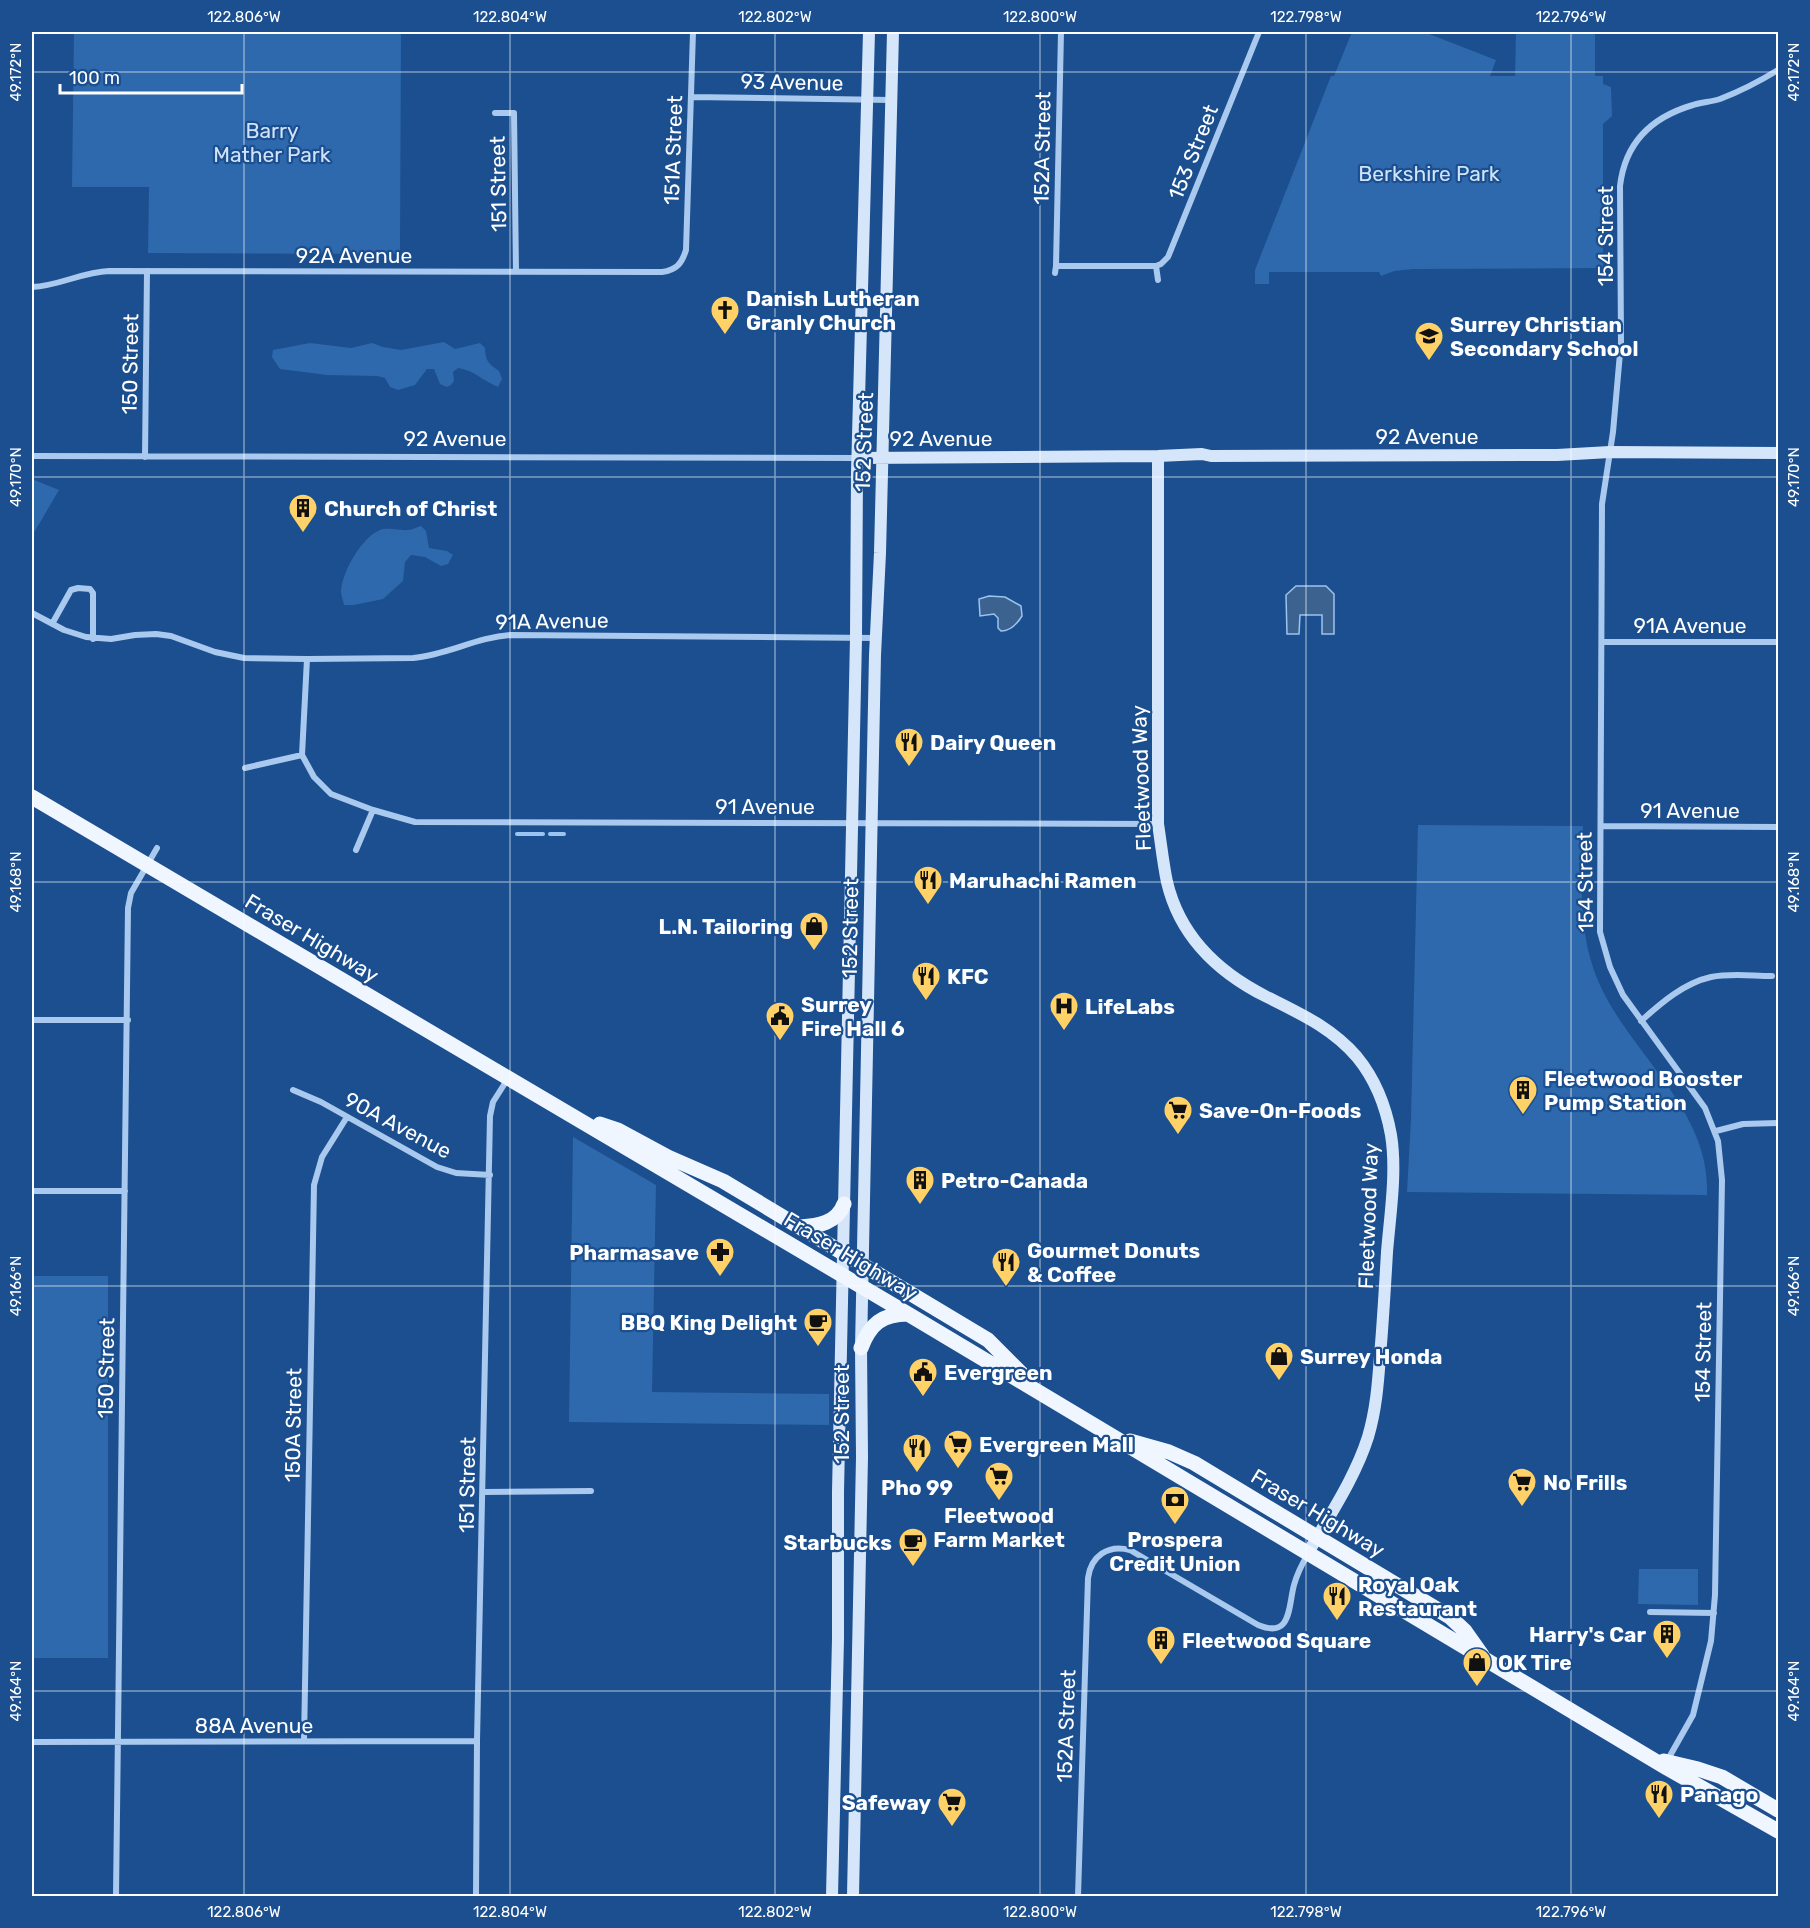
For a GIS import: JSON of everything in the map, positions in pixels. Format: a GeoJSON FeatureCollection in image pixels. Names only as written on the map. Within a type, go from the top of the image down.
{"type":"FeatureCollection","features":[{"type":"Feature","properties":{"kind":"main road","name":"152 Street"},"geometry":{"type":"LineString","coordinates":[[831,1896],[838,1639],[838,1492],[858,458],[869,32]]}},
{"type":"Feature","properties":{"kind":"main road","name":"152 Street"},"geometry":{"type":"LineString","coordinates":[[853,1896],[862,1457],[862,1265],[875,638],[880,553],[893,32]]}},
{"type":"Feature","properties":{"kind":"main road","name":"92 Avenue"},"geometry":{"type":"LineString","coordinates":[[858,458],[1178,454],[1370,456],[1779,453]]}},
{"type":"Feature","properties":{"kind":"main road","name":"Fleetwood Way"},"geometry":{"type":"LineString","coordinates":[[1158,456],[1158,824],[1164,868],[1171,897],[1179,916],[1209,958],[1230,976],[1248,987],[1323,1026],[1357,1058],[1370,1076],[1386,1111],[1393,1147],[1376,1403],[1363,1451],[1308,1553]]}},
{"type":"Feature","properties":{"kind":"main road","name":"Fraser Highway"},"geometry":{"type":"LineString","coordinates":[[32,797],[1040,1392],[1647,1756],[1779,1831]]}},
{"type":"Feature","properties":{"kind":"main road"},"geometry":{"type":"LineString","coordinates":[[847,1023],[867,1023]]}},
{"type":"Feature","properties":{"kind":"main road","name":"Fraser Highway"},"geometry":{"type":"LineString","coordinates":[[572,1115],[618,1130],[668,1157],[723,1181],[988,1340],[1040,1392]]}},
{"type":"Feature","properties":{"kind":"main road"},"geometry":{"type":"LineString","coordinates":[[800,1227],[812,1227],[826,1223],[841,1212],[844,1204]]}},
{"type":"Feature","properties":{"kind":"main road"},"geometry":{"type":"LineString","coordinates":[[861,1348],[868,1331],[876,1323],[894,1315],[908,1314]]}},
{"type":"Feature","properties":{"kind":"main road","name":"Fraser Highway"},"geometry":{"type":"LineString","coordinates":[[1108,1434],[1169,1452],[1194,1463],[1450,1617],[1465,1631],[1486,1660]]}},
{"type":"Feature","properties":{"kind":"main road","name":"Fraser Highway"},"geometry":{"type":"LineString","coordinates":[[1647,1756],[1722,1777],[1779,1810]]}},
{"type":"Feature","properties":{"kind":"street","name":"151A Street"},"geometry":{"type":"LineString","coordinates":[[678,267],[686,250],[693,32]]}},
{"type":"Feature","properties":{"kind":"street","name":"152A Street"},"geometry":{"type":"LineString","coordinates":[[1056,266],[1061,32]]}},
{"type":"Feature","properties":{"kind":"street","name":"153 Street"},"geometry":{"type":"LineString","coordinates":[[1156,266],[1168,257],[1259,32]]}},
{"type":"Feature","properties":{"kind":"street","name":"154 Street"},"geometry":{"type":"LineString","coordinates":[[1666,1761],[1693,1715],[1711,1641],[1714,1613],[1722,1180],[1716,1131],[1699,1098],[1641,1021],[1616,982],[1603,944],[1600,919],[1602,504],[1610,453],[1621,342],[1620,186],[1625,163],[1634,144],[1645,130],[1671,113],[1738,92],[1779,70]]}},
{"type":"Feature","properties":{"kind":"street","name":"93 Avenue"},"geometry":{"type":"LineString","coordinates":[[691,97],[892,100]]}},
{"type":"Feature","properties":{"kind":"street","name":"151 Street"},"geometry":{"type":"LineString","coordinates":[[495,114],[514,113],[516,272]]}},
{"type":"Feature","properties":{"kind":"street"},"geometry":{"type":"LineString","coordinates":[[1055,273],[1056,266],[1156,266],[1158,280]]}},
{"type":"Feature","properties":{"kind":"street","name":"92A Avenue"},"geometry":{"type":"LineString","coordinates":[[32,287],[64,282],[89,273],[147,271],[662,272],[678,267]]}},
{"type":"Feature","properties":{"kind":"street","name":"150 Street"},"geometry":{"type":"LineString","coordinates":[[145,457],[147,271]]}},
{"type":"Feature","properties":{"kind":"street","name":"92 Avenue"},"geometry":{"type":"LineString","coordinates":[[32,456],[858,458]]}},
{"type":"Feature","properties":{"kind":"street"},"geometry":{"type":"LineString","coordinates":[[52,624],[71,590],[90,588],[93,593],[93,639]]}},
{"type":"Feature","properties":{"kind":"street","name":"91A Avenue"},"geometry":{"type":"LineString","coordinates":[[32,613],[75,635],[93,639],[156,634],[171,636],[231,656],[254,658],[422,657],[490,637],[511,635],[875,638]]}},
{"type":"Feature","properties":{"kind":"street","name":"91A Avenue"},"geometry":{"type":"LineString","coordinates":[[1602,642],[1779,642]]}},
{"type":"Feature","properties":{"kind":"street"},"geometry":{"type":"LineString","coordinates":[[307,659],[302,755],[314,777],[331,794],[373,810],[356,850]]}},
{"type":"Feature","properties":{"kind":"street"},"geometry":{"type":"LineString","coordinates":[[245,768],[302,755]]}},
{"type":"Feature","properties":{"kind":"street","name":"91 Avenue"},"geometry":{"type":"LineString","coordinates":[[373,810],[415,822],[1158,824]]}},
{"type":"Feature","properties":{"kind":"street","name":"91 Avenue"},"geometry":{"type":"LineString","coordinates":[[1601,826],[1779,827]]}},
{"type":"Feature","properties":{"kind":"street","name":"150 Street"},"geometry":{"type":"LineString","coordinates":[[116,1896],[129,900],[157,848]]}},
{"type":"Feature","properties":{"kind":"street"},"geometry":{"type":"LineString","coordinates":[[1641,1021],[1659,1005],[1696,982],[1718,976],[1772,976]]}},
{"type":"Feature","properties":{"kind":"street"},"geometry":{"type":"LineString","coordinates":[[32,1020],[128,1020]]}},
{"type":"Feature","properties":{"kind":"street","name":"151 Street"},"geometry":{"type":"LineString","coordinates":[[476,1896],[477,1741],[492,1108],[508,1078]]}},
{"type":"Feature","properties":{"kind":"street","name":"90A Avenue"},"geometry":{"type":"LineString","coordinates":[[293,1090],[321,1102],[437,1167],[456,1173],[490,1175]]}},
{"type":"Feature","properties":{"kind":"street","name":"150A Street"},"geometry":{"type":"LineString","coordinates":[[304,1741],[313,1193],[318,1165],[347,1117]]}},
{"type":"Feature","properties":{"kind":"street"},"geometry":{"type":"LineString","coordinates":[[1716,1131],[1743,1124],[1779,1123]]}},
{"type":"Feature","properties":{"kind":"street"},"geometry":{"type":"LineString","coordinates":[[32,1191],[125,1191]]}},
{"type":"Feature","properties":{"kind":"street"},"geometry":{"type":"LineString","coordinates":[[483,1492],[591,1491]]}},
{"type":"Feature","properties":{"kind":"street","name":"Fleetwood Way"},"geometry":{"type":"LineString","coordinates":[[1095,1558],[1110,1549],[1130,1550],[1258,1624],[1271,1629],[1283,1624],[1290,1612],[1298,1572],[1308,1553]]}},
{"type":"Feature","properties":{"kind":"street","name":"152A Street"},"geometry":{"type":"LineString","coordinates":[[1078,1896],[1088,1578],[1090,1566],[1095,1558]]}},
{"type":"Feature","properties":{"kind":"street"},"geometry":{"type":"LineString","coordinates":[[1650,1612],[1714,1613]]}},
{"type":"Feature","properties":{"kind":"street","name":"88A Avenue"},"geometry":{"type":"LineString","coordinates":[[32,1742],[477,1741]]}},
{"type":"Feature","properties":{"kind":"green space","name":"Barry Mather Park"},"geometry":{"type":"Polygon","coordinates":[[[74,32],[401,32],[400,254],[148,253],[149,187],[72,187],[74,32]]]}},
{"type":"Feature","properties":{"kind":"green space","name":"Berkshire Park"},"geometry":{"type":"Polygon","coordinates":[[[1352,32],[1424,32],[1496,60],[1490,76],[1515,76],[1516,32],[1595,32],[1595,76],[1603,76],[1603,84],[1611,87],[1612,116],[1603,124],[1603,268],[1413,269],[1394,271],[1381,276],[1379,272],[1269,272],[1269,284],[1255,284],[1255,270],[1331,76],[1334,76],[1352,32]]]}},
{"type":"Feature","properties":{"kind":"green space"},"geometry":{"type":"Polygon","coordinates":[[[444,342],[455,349],[480,343],[485,348],[488,362],[499,371],[502,379],[498,387],[469,371],[458,368],[453,372],[454,381],[447,387],[440,384],[434,369],[427,369],[415,385],[398,390],[390,387],[385,378],[377,376],[327,375],[280,369],[272,357],[273,350],[310,343],[351,348],[372,343],[401,350],[444,342]]]}},
{"type":"Feature","properties":{"kind":"green space"},"geometry":{"type":"Polygon","coordinates":[[[32,479],[59,490],[32,536],[32,479]]]}},
{"type":"Feature","properties":{"kind":"green space"},"geometry":{"type":"Polygon","coordinates":[[[421,526],[426,531],[429,548],[447,551],[453,555],[448,564],[441,566],[425,557],[411,555],[405,562],[403,581],[383,599],[344,605],[341,591],[345,574],[354,556],[366,540],[380,530],[410,530],[421,526]]]}},
{"type":"Feature","properties":{"kind":"green space"},"geometry":{"type":"Polygon","coordinates":[[[1418,825],[1583,826],[1582,906],[1592,964],[1613,1009],[1683,1110],[1696,1136],[1705,1164],[1707,1195],[1407,1192],[1411,1119],[1418,825]]]}},
{"type":"Feature","properties":{"kind":"green space"},"geometry":{"type":"Polygon","coordinates":[[[573,1137],[656,1185],[652,1392],[829,1394],[829,1425],[569,1422],[573,1137]]]}},
{"type":"Feature","properties":{"kind":"green space"},"geometry":{"type":"Polygon","coordinates":[[[32,1276],[108,1276],[108,1658],[32,1658],[32,1276]]]}},
{"type":"Feature","properties":{"kind":"green space"},"geometry":{"type":"Polygon","coordinates":[[[1639,1569],[1698,1569],[1698,1605],[1638,1604],[1639,1569]]]}},
{"type":"Feature","properties":{"kind":"shaded area"},"geometry":{"type":"Polygon","coordinates":[[[1296,586],[1326,586],[1334,594],[1334,634],[1322,634],[1322,615],[1300,615],[1299,634],[1287,634],[1286,595],[1296,586]]]}},
{"type":"Feature","properties":{"kind":"shaded area"},"geometry":{"type":"Polygon","coordinates":[[[989,596],[1005,597],[1021,606],[1022,616],[1008,630],[1001,631],[998,628],[998,618],[994,614],[980,616],[979,599],[989,596]]]}},
{"type":"Feature","properties":{"kind":"waterway"},"geometry":{"type":"LineString","coordinates":[[517,834],[543,834]]}},
{"type":"Feature","properties":{"kind":"waterway"},"geometry":{"type":"LineString","coordinates":[[550,834],[564,834]]}},
{"type":"Feature","properties":{"kind":"place","name":"Danish Lutheran Granly Church"},"geometry":{"type":"Point","coordinates":[725,336]}},
{"type":"Feature","properties":{"kind":"place","name":"Surrey Christian Secondary School"},"geometry":{"type":"Point","coordinates":[1429,362]}},
{"type":"Feature","properties":{"kind":"place","name":"Church of Christ"},"geometry":{"type":"Point","coordinates":[303,534]}},
{"type":"Feature","properties":{"kind":"place","name":"Dairy Queen"},"geometry":{"type":"Point","coordinates":[909,768]}},
{"type":"Feature","properties":{"kind":"place","name":"Maruhachi Ramen"},"geometry":{"type":"Point","coordinates":[928,906]}},
{"type":"Feature","properties":{"kind":"place","name":"L.N. Tailoring"},"geometry":{"type":"Point","coordinates":[814,952]}},
{"type":"Feature","properties":{"kind":"place","name":"KFC"},"geometry":{"type":"Point","coordinates":[926,1002]}},
{"type":"Feature","properties":{"kind":"place","name":"LifeLabs"},"geometry":{"type":"Point","coordinates":[1064,1032]}},
{"type":"Feature","properties":{"kind":"place","name":"Surrey Fire Hall 6"},"geometry":{"type":"Point","coordinates":[780,1042]}},
{"type":"Feature","properties":{"kind":"place","name":"Fleetwood Booster Pump Station"},"geometry":{"type":"Point","coordinates":[1523,1116]}},
{"type":"Feature","properties":{"kind":"place","name":"Save-On-Foods"},"geometry":{"type":"Point","coordinates":[1178,1136]}},
{"type":"Feature","properties":{"kind":"place","name":"Petro-Canada"},"geometry":{"type":"Point","coordinates":[920,1206]}},
{"type":"Feature","properties":{"kind":"place","name":"Pharmasave"},"geometry":{"type":"Point","coordinates":[720,1278]}},
{"type":"Feature","properties":{"kind":"place","name":"Gourmet Donuts & Coffee"},"geometry":{"type":"Point","coordinates":[1006,1288]}},
{"type":"Feature","properties":{"kind":"place","name":"BBQ King Delight"},"geometry":{"type":"Point","coordinates":[818,1348]}},
{"type":"Feature","properties":{"kind":"place","name":"Surrey Honda"},"geometry":{"type":"Point","coordinates":[1279,1382]}},
{"type":"Feature","properties":{"kind":"place","name":"Evergreen"},"geometry":{"type":"Point","coordinates":[923,1398]}},
{"type":"Feature","properties":{"kind":"place","name":"Evergreen Mall"},"geometry":{"type":"Point","coordinates":[958,1470]}},
{"type":"Feature","properties":{"kind":"place","name":"Pho 99"},"geometry":{"type":"Point","coordinates":[917,1474]}},
{"type":"Feature","properties":{"kind":"place","name":"Fleetwood Farm Market"},"geometry":{"type":"Point","coordinates":[999,1502]}},
{"type":"Feature","properties":{"kind":"place","name":"No Frills"},"geometry":{"type":"Point","coordinates":[1522,1508]}},
{"type":"Feature","properties":{"kind":"place","name":"Prospera Credit Union"},"geometry":{"type":"Point","coordinates":[1175,1526]}},
{"type":"Feature","properties":{"kind":"place","name":"Starbucks"},"geometry":{"type":"Point","coordinates":[913,1568]}},
{"type":"Feature","properties":{"kind":"place","name":"Royal Oak Restaurant"},"geometry":{"type":"Point","coordinates":[1337,1622]}},
{"type":"Feature","properties":{"kind":"place","name":"Harry's Car"},"geometry":{"type":"Point","coordinates":[1667,1660]}},
{"type":"Feature","properties":{"kind":"place","name":"Fleetwood Square"},"geometry":{"type":"Point","coordinates":[1161,1666]}},
{"type":"Feature","properties":{"kind":"place","name":"OK Tire"},"geometry":{"type":"Point","coordinates":[1477,1688]}},
{"type":"Feature","properties":{"kind":"place","name":"Panago"},"geometry":{"type":"Point","coordinates":[1659,1820]}},
{"type":"Feature","properties":{"kind":"place","name":"Safeway"},"geometry":{"type":"Point","coordinates":[952,1828]}}]}
